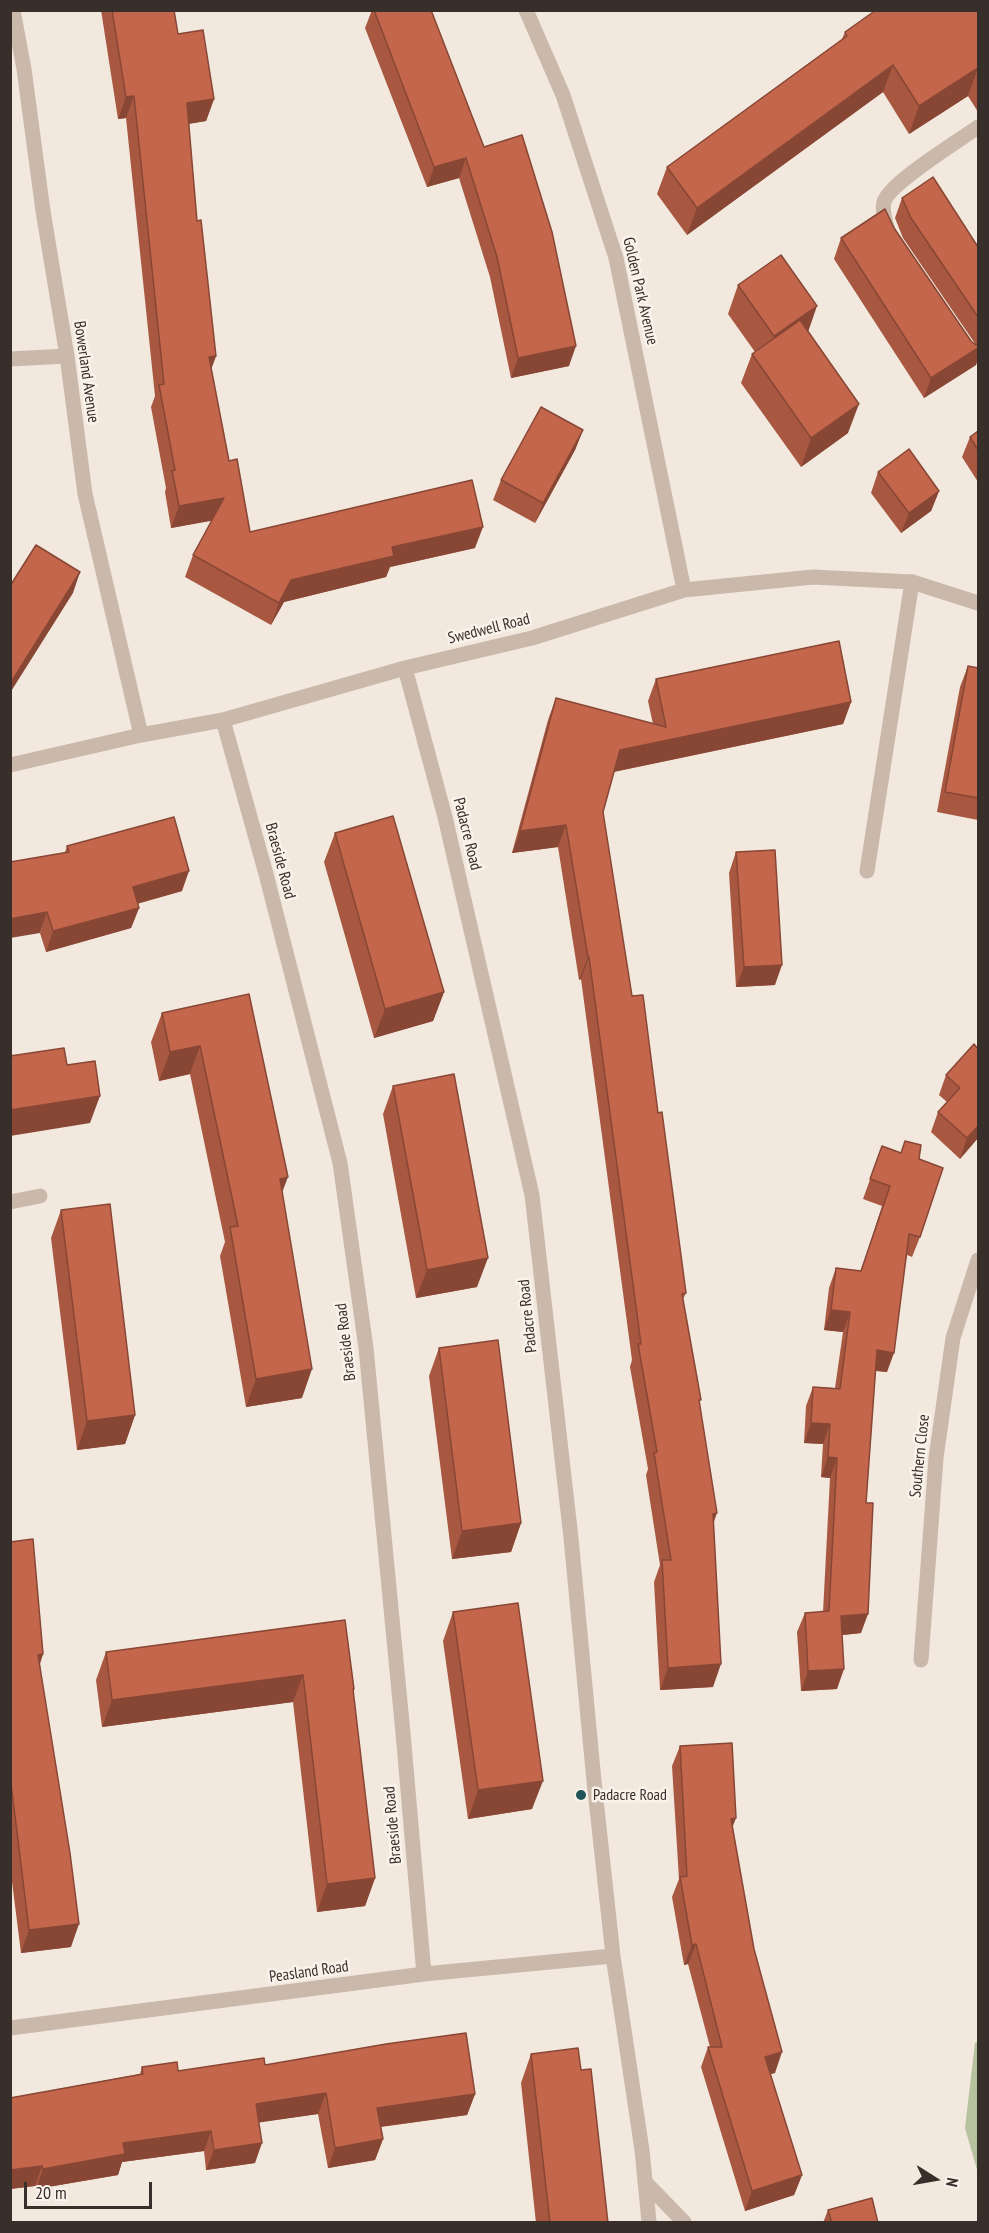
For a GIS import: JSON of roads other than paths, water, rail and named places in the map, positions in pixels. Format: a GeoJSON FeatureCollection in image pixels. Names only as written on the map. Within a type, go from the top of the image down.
{"type":"FeatureCollection","features":[{"type":"Feature","properties":{"kind":"street","name":"Bowerland Avenue"},"geometry":{"type":"LineString","coordinates":[[13,10],[67,356],[85,495],[141,735]]}},
{"type":"Feature","properties":{"kind":"street","name":"Golden Park Avenue"},"geometry":{"type":"LineString","coordinates":[[526,10],[563,95],[616,258],[684,590]]}},
{"type":"Feature","properties":{"kind":"street"},"geometry":{"type":"LineString","coordinates":[[895,243],[885,224],[884,202],[897,184],[978,127]]}},
{"type":"Feature","properties":{"kind":"street"},"geometry":{"type":"LineString","coordinates":[[10,359],[67,356]]}},
{"type":"Feature","properties":{"kind":"street","name":"Swedwell Road"},"geometry":{"type":"LineString","coordinates":[[10,765],[141,735],[223,720],[405,668],[532,638],[684,590],[813,577],[912,582],[978,603]]}},
{"type":"Feature","properties":{"kind":"street"},"geometry":{"type":"LineString","coordinates":[[867,871],[912,582]]}},
{"type":"Feature","properties":{"kind":"street","name":"Padacre Road"},"geometry":{"type":"LineString","coordinates":[[405,668],[448,828],[532,1195],[571,1538],[613,1956],[649,2223]]}},
{"type":"Feature","properties":{"kind":"street","name":"Braeside Road"},"geometry":{"type":"LineString","coordinates":[[223,720],[266,874],[340,1163],[366,1348],[424,1974]]}},
{"type":"Feature","properties":{"kind":"street"},"geometry":{"type":"LineString","coordinates":[[10,1202],[40,1196]]}},
{"type":"Feature","properties":{"kind":"street","name":"Southern Close"},"geometry":{"type":"LineString","coordinates":[[921,1660],[936,1458],[953,1338],[978,1260]]}},
{"type":"Feature","properties":{"kind":"street","name":"Peasland Road"},"geometry":{"type":"LineString","coordinates":[[10,2028],[424,1974],[613,1956]]}},
{"type":"Feature","properties":{"kind":"street"},"geometry":{"type":"LineString","coordinates":[[645,2182],[684,2223]]}},
{"type":"Feature","properties":{"kind":"place","name":"Padacre Road"},"geometry":{"type":"Point","coordinates":[581,1795]}}]}
